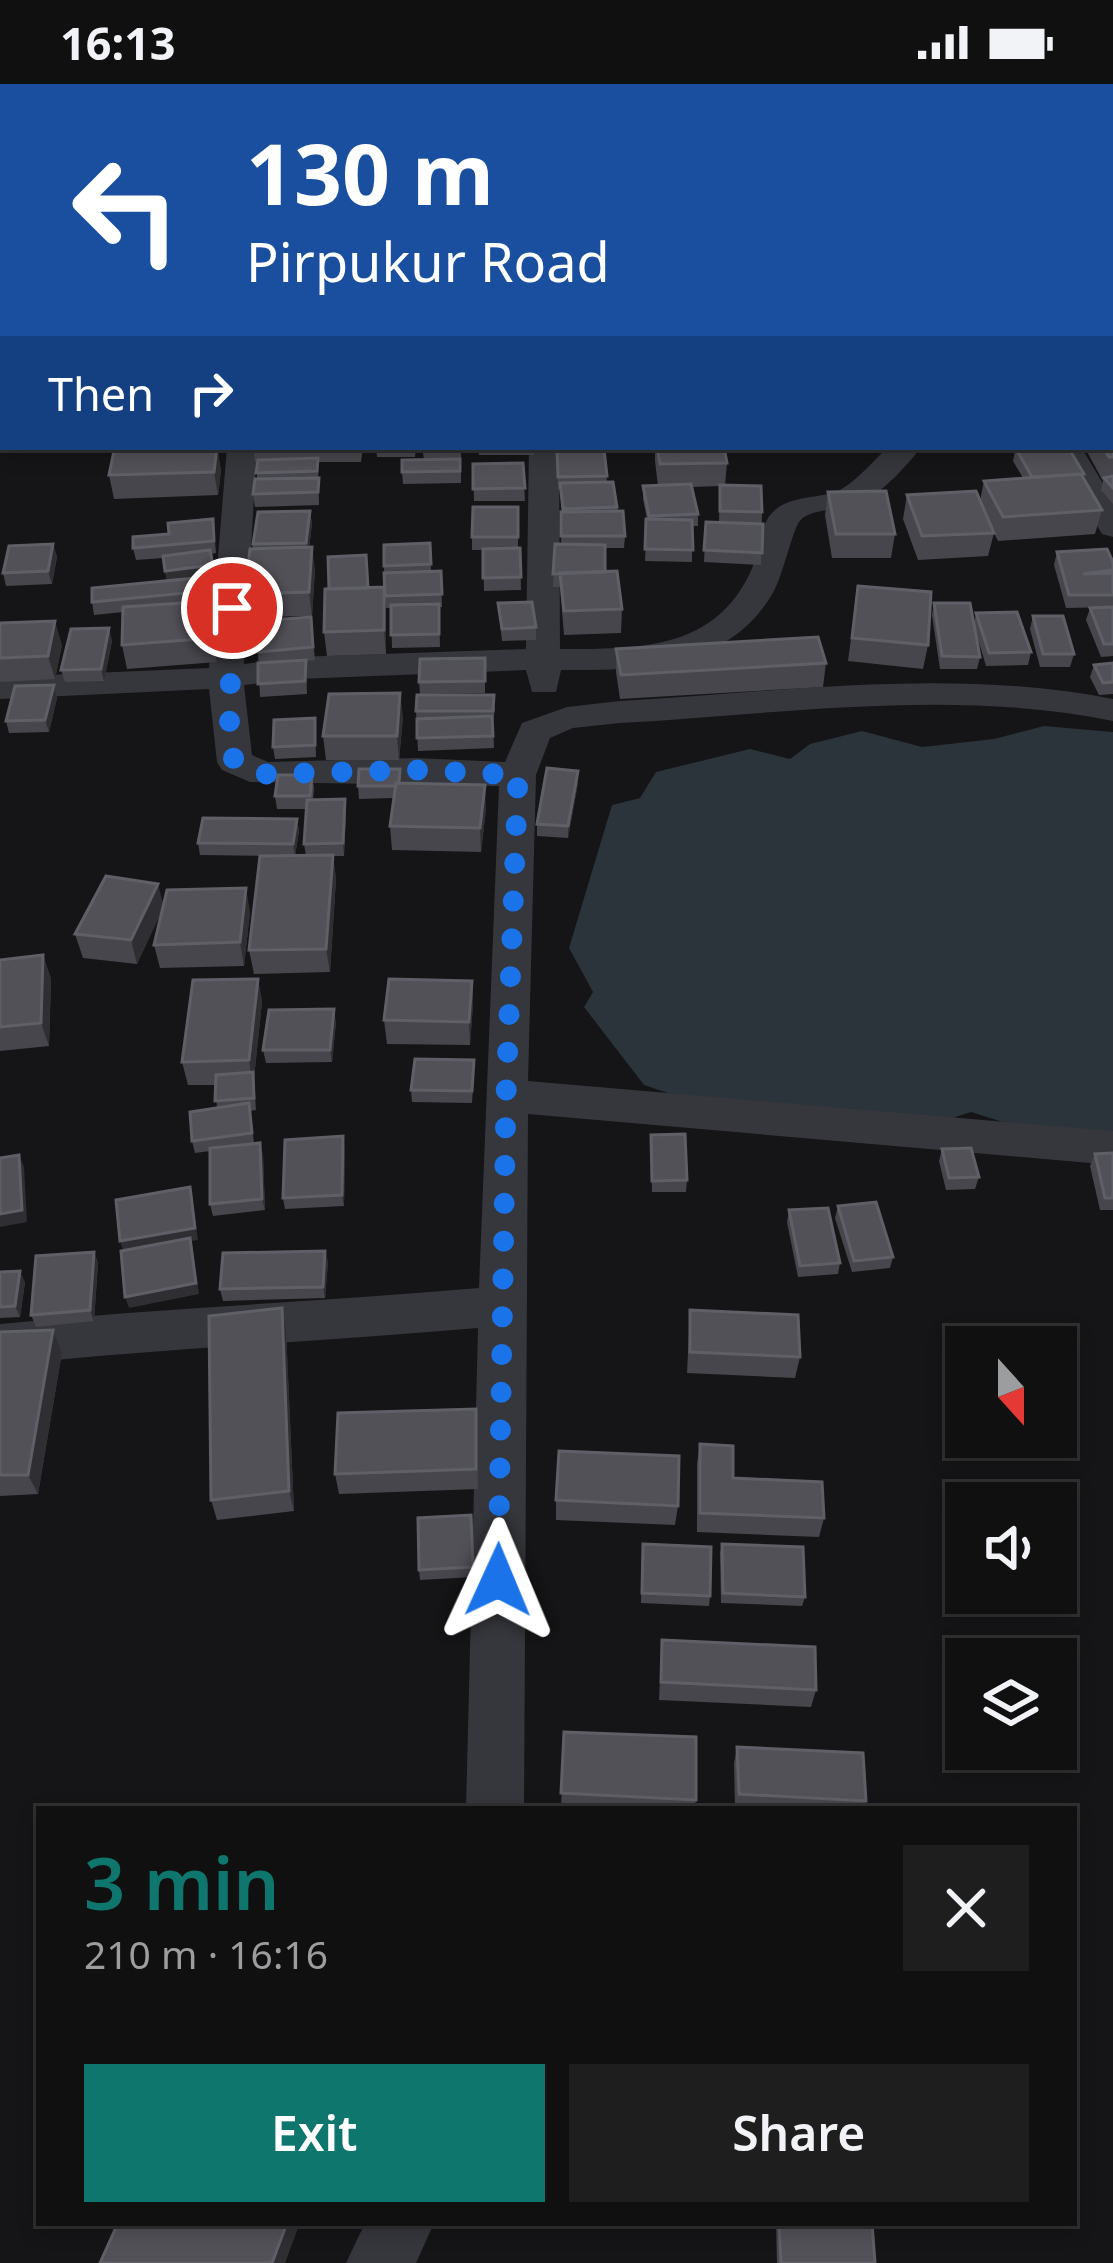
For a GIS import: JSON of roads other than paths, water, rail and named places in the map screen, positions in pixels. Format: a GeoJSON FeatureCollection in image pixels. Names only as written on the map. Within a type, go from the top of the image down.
{"type":"FeatureCollection","features":[{"type":"Feature","properties":{"kind":"street"},"geometry":{"type":"LineString","coordinates":[[242,450],[228,674],[229,747],[235,762],[263,774],[416,770],[518,775]]}},
{"type":"Feature","properties":{"kind":"street"},"geometry":{"type":"LineString","coordinates":[[544,450],[547,723]]}},
{"type":"Feature","properties":{"kind":"street"},"geometry":{"type":"LineString","coordinates":[[0,688],[182,682],[228,674],[543,659],[661,659],[721,634],[756,597],[781,539],[780,523],[794,510],[851,496],[903,450]]}},
{"type":"Feature","properties":{"kind":"street"},"geometry":{"type":"LineString","coordinates":[[1068,450],[1113,527]]}},
{"type":"Feature","properties":{"kind":"street"},"geometry":{"type":"LineString","coordinates":[[495,1806],[506,1096],[518,775],[535,731],[547,723],[620,712],[948,693],[1043,696],[1113,710]]}},
{"type":"Feature","properties":{"kind":"street"},"geometry":{"type":"LineString","coordinates":[[506,1096],[1113,1148]]}},
{"type":"Feature","properties":{"kind":"street"},"geometry":{"type":"LineString","coordinates":[[0,1345],[150,1329],[224,1330],[502,1306]]}},
{"type":"Feature","properties":{"kind":"street"},"geometry":{"type":"LineString","coordinates":[[380,2263],[398,2226]]}}]}
